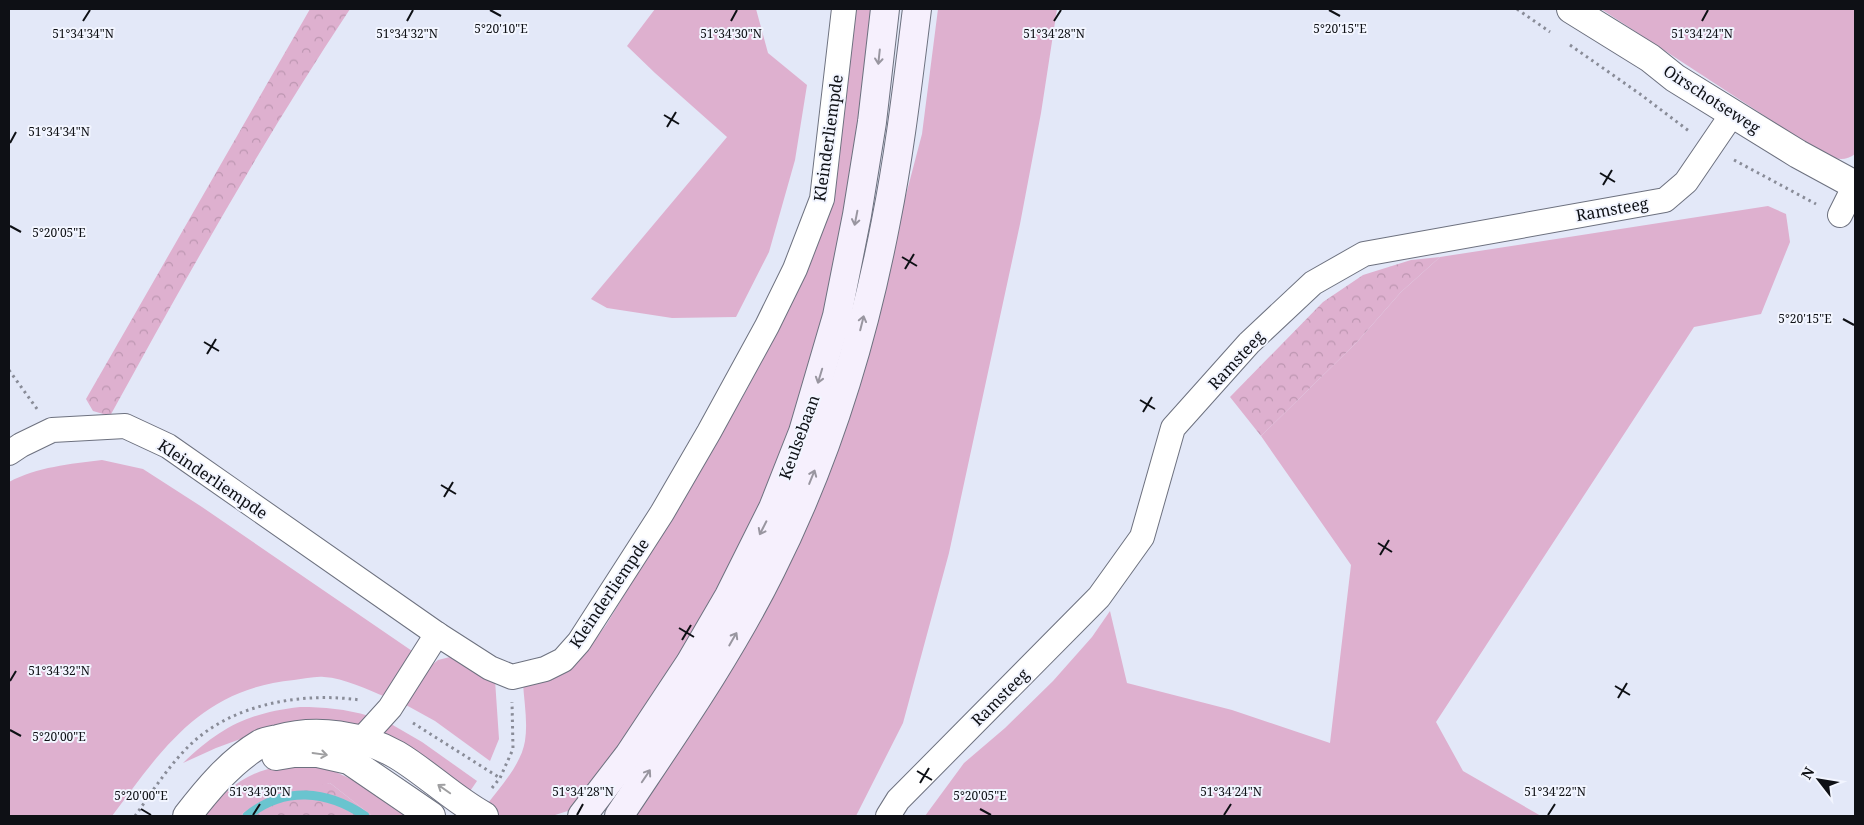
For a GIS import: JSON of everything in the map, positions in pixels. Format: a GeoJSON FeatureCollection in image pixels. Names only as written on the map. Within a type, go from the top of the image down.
{"type":"FeatureCollection","features":[{"type":"Feature","properties":{"kind":"main road","name":"Keulsebaan"},"geometry":{"type":"LineString","coordinates":[[582,816],[630,755],[690,663],[729,596],[773,508],[803,432],[837,316],[857,215],[872,122],[885,9]]}},
{"type":"Feature","properties":{"kind":"main road","name":"Keulsebaan"},"geometry":{"type":"LineString","coordinates":[[619,816],[711,677],[767,579],[797,514],[826,442],[847,380],[886,222],[917,9]]}},
{"type":"Feature","properties":{"kind":"street","name":"Kleinderliempde"},"geometry":{"type":"LineString","coordinates":[[52,430],[125,426],[168,446],[437,634],[490,668],[512,677],[545,669],[563,660],[579,642],[662,513],[767,326],[794,269],[822,199],[844,9]]}},
{"type":"Feature","properties":{"kind":"street","name":"Oirschotseweg"},"geometry":{"type":"LineString","coordinates":[[1571,9],[1650,58],[1675,78],[1806,159],[1855,185]]}},
{"type":"Feature","properties":{"kind":"street","name":"Ramsteeg"},"geometry":{"type":"LineString","coordinates":[[888,816],[898,800],[1099,597],[1142,537],[1173,428],[1249,343],[1313,283],[1364,254],[1665,200],[1686,182],[1733,113]]}},
{"type":"Feature","properties":{"kind":"street"},"geometry":{"type":"LineString","coordinates":[[1840,215],[1855,185]]}},
{"type":"Feature","properties":{"kind":"street"},"geometry":{"type":"LineString","coordinates":[[9,453],[52,430]]}},
{"type":"Feature","properties":{"kind":"street"},"geometry":{"type":"LineString","coordinates":[[355,750],[390,708],[437,634]]}},
{"type":"Feature","properties":{"kind":"street"},"geometry":{"type":"LineString","coordinates":[[355,750],[432,816]]}},
{"type":"Feature","properties":{"kind":"street"},"geometry":{"type":"LineString","coordinates":[[187,816],[219,778],[237,761],[294,753],[355,750],[396,755],[480,814]]}},
{"type":"Feature","properties":{"kind":"path"},"geometry":{"type":"LineString","coordinates":[[1516,9],[1551,33]]}},
{"type":"Feature","properties":{"kind":"path"},"geometry":{"type":"LineString","coordinates":[[1568,44],[1640,94],[1710,147],[1790,191],[1840,215]]}},
{"type":"Feature","properties":{"kind":"path"},"geometry":{"type":"LineString","coordinates":[[9,370],[52,430]]}},
{"type":"Feature","properties":{"kind":"path"},"geometry":{"type":"LineString","coordinates":[[480,814],[500,778],[513,749],[512,677]]}},
{"type":"Feature","properties":{"kind":"green space"},"geometry":{"type":"Polygon","coordinates":[[[310,9],[350,9],[286,108],[196,261],[110,416],[93,411],[86,399],[310,9]]]}},
{"type":"Feature","properties":{"kind":"green space"},"geometry":{"type":"Polygon","coordinates":[[[655,9],[756,9],[768,53],[807,85],[795,160],[769,252],[736,317],[672,318],[607,308],[591,299],[727,137],[627,46],[655,9]]]}},
{"type":"Feature","properties":{"kind":"green space"},"geometry":{"type":"Polygon","coordinates":[[[856,9],[874,9],[837,278],[794,430],[721,593],[577,808],[552,816],[496,816],[483,810],[514,768],[523,750],[526,712],[523,683],[592,644],[606,625],[746,391],[790,305],[837,168],[856,9]]]}},
{"type":"Feature","properties":{"kind":"green space"},"geometry":{"type":"Polygon","coordinates":[[[938,9],[1057,9],[1041,113],[1020,224],[949,553],[903,723],[856,816],[630,816],[902,210],[922,134],[938,9]]]}},
{"type":"Feature","properties":{"kind":"green space"},"geometry":{"type":"Polygon","coordinates":[[[1601,9],[1855,9],[1855,154],[1851,157],[1839,159],[1823,154],[1601,9]]]}},
{"type":"Feature","properties":{"kind":"green space"},"geometry":{"type":"Polygon","coordinates":[[[1768,206],[1786,214],[1790,242],[1761,314],[1694,327],[1436,722],[1463,771],[1541,816],[925,816],[964,763],[1005,728],[1053,681],[1092,637],[1110,611],[1127,683],[1232,710],[1330,743],[1351,565],[1261,436],[1357,342],[1401,292],[1440,257],[1768,206]]]}},
{"type":"Feature","properties":{"kind":"green space"},"geometry":{"type":"Polygon","coordinates":[[[1440,257],[1401,292],[1357,342],[1261,436],[1230,397],[1323,302],[1363,275],[1411,260],[1440,257]]]}},
{"type":"Feature","properties":{"kind":"green space"},"geometry":{"type":"Polygon","coordinates":[[[102,460],[143,469],[202,507],[415,653],[386,697],[348,682],[324,677],[262,686],[234,695],[209,709],[187,726],[167,745],[112,816],[9,816],[9,482],[42,470],[102,460]]]}},
{"type":"Feature","properties":{"kind":"green space"},"geometry":{"type":"Polygon","coordinates":[[[450,657],[495,680],[499,739],[490,761],[435,721],[406,705],[432,665],[438,660],[450,657]]]}},
{"type":"Feature","properties":{"kind":"green space"},"geometry":{"type":"Polygon","coordinates":[[[300,707],[335,709],[369,716],[352,731],[254,734],[183,763],[210,740],[236,724],[265,713],[300,707]]]}},
{"type":"Feature","properties":{"kind":"green space"},"geometry":{"type":"Polygon","coordinates":[[[391,724],[422,742],[477,781],[466,797],[374,739],[391,724]]]}},
{"type":"Feature","properties":{"kind":"green space"},"geometry":{"type":"Polygon","coordinates":[[[315,765],[353,780],[376,793],[409,816],[372,816],[330,783],[244,812],[241,816],[202,816],[227,791],[257,773],[284,766],[315,765]]]}},
{"type":"Feature","properties":{"kind":"green space"},"geometry":{"type":"Polygon","coordinates":[[[330,783],[372,816],[241,816],[244,812],[284,793],[330,783]]]}},
{"type":"Feature","properties":{"kind":"waterway"},"geometry":{"type":"LineString","coordinates":[[247,816],[261,806],[276,800],[306,795],[336,801],[351,807],[365,816]]}}]}
